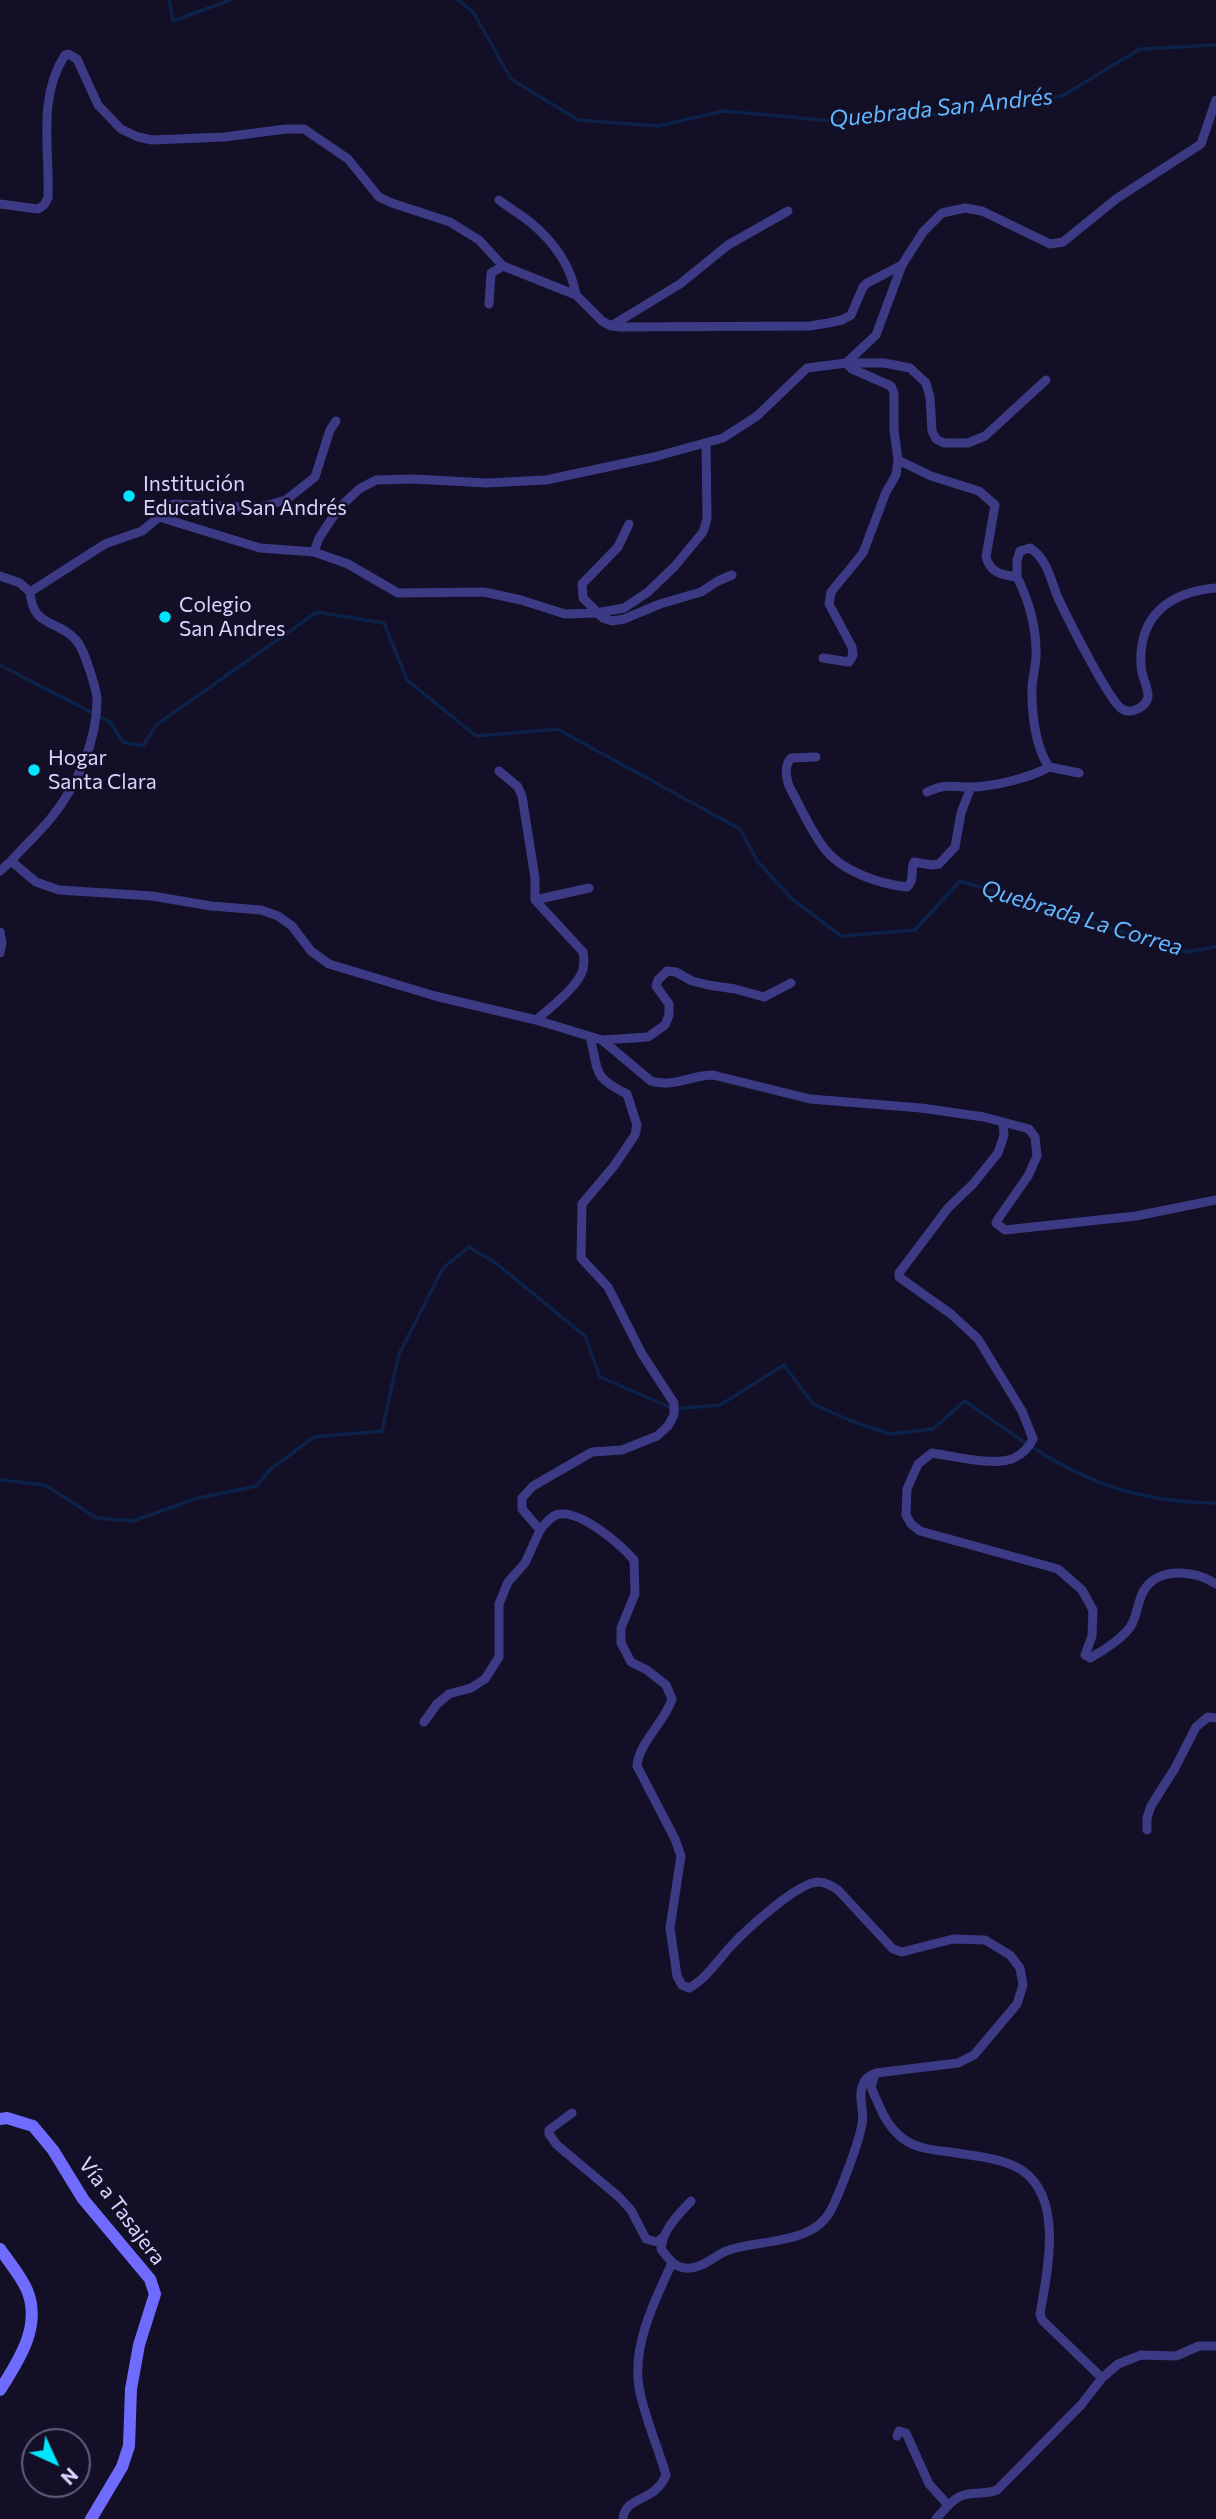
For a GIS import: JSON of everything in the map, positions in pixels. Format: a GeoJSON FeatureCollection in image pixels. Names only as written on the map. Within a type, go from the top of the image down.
{"type":"FeatureCollection","features":[{"type":"Feature","properties":{"kind":"street"},"geometry":{"type":"LineString","coordinates":[[0,204],[38,209],[48,198],[47,95],[54,75],[68,54],[77,59],[98,105],[121,129],[152,139],[224,137],[304,129],[348,159],[379,197],[450,222],[479,240],[503,266],[576,295],[587,308],[611,326],[810,326],[842,320],[855,311],[867,283],[902,265]]}},
{"type":"Feature","properties":{"kind":"street"},"geometry":{"type":"LineString","coordinates":[[846,363],[876,335],[902,265],[923,232],[942,213],[965,208],[989,213],[1050,244],[1063,242],[1116,199],[1201,144],[1216,100]]}},
{"type":"Feature","properties":{"kind":"street"},"geometry":{"type":"LineString","coordinates":[[499,200],[534,226],[565,261],[573,276],[576,295]]}},
{"type":"Feature","properties":{"kind":"street"},"geometry":{"type":"LineString","coordinates":[[611,326],[687,279],[727,245],[788,211]]}},
{"type":"Feature","properties":{"kind":"street"},"geometry":{"type":"LineString","coordinates":[[489,304],[491,273],[503,266]]}},
{"type":"Feature","properties":{"kind":"street"},"geometry":{"type":"LineString","coordinates":[[823,658],[849,662],[853,655],[852,647],[829,604],[829,599],[831,592],[863,553],[886,492],[897,475],[894,393],[891,386],[852,369],[846,363]]}},
{"type":"Feature","properties":{"kind":"street"},"geometry":{"type":"LineString","coordinates":[[314,552],[338,509],[359,489],[376,480],[487,483],[546,480],[654,457],[723,438],[757,416],[807,368],[846,363],[884,363],[910,368],[926,383],[930,397],[932,431],[936,439],[944,443],[968,443],[985,436],[1046,380]]}},
{"type":"Feature","properties":{"kind":"street"},"geometry":{"type":"LineString","coordinates":[[30,592],[105,544],[142,531],[168,506],[174,504],[258,508],[286,500],[315,477],[330,430],[336,421]]}},
{"type":"Feature","properties":{"kind":"street"},"geometry":{"type":"LineString","coordinates":[[159,517],[260,548],[314,552],[348,564],[398,593],[484,592],[565,614],[596,613],[624,608],[648,592],[675,566],[703,532],[707,519],[706,443]]}},
{"type":"Feature","properties":{"kind":"street"},"geometry":{"type":"LineString","coordinates":[[898,460],[919,471],[979,491],[989,498],[995,505],[995,511],[986,557],[988,565],[1000,575],[1017,577]]}},
{"type":"Feature","properties":{"kind":"street"},"geometry":{"type":"LineString","coordinates":[[629,524],[618,547],[582,584],[583,597],[596,613],[612,621],[701,592],[732,575]]}},
{"type":"Feature","properties":{"kind":"street"},"geometry":{"type":"LineString","coordinates":[[1049,767],[1041,753],[1034,719],[1032,694],[1037,658],[1030,609],[1017,577],[1020,551],[1030,548],[1043,560],[1063,609],[1109,694],[1121,708],[1128,711],[1141,707],[1147,700],[1140,652],[1154,614],[1185,593],[1216,588]]}},
{"type":"Feature","properties":{"kind":"street"},"geometry":{"type":"LineString","coordinates":[[0,576],[20,583],[30,592],[38,617],[75,639],[89,669],[97,696],[95,726],[82,766],[71,787],[52,817],[0,871]]}},
{"type":"Feature","properties":{"kind":"street"},"geometry":{"type":"LineString","coordinates":[[816,757],[791,758],[786,767],[786,777],[818,841],[832,857],[848,867],[896,886],[907,887],[913,880],[914,862],[939,864],[955,847],[961,813],[971,788]]}},
{"type":"Feature","properties":{"kind":"street"},"geometry":{"type":"LineString","coordinates":[[927,792],[947,785],[971,788],[1027,777],[1049,767],[1079,773]]}},
{"type":"Feature","properties":{"kind":"street"},"geometry":{"type":"LineString","coordinates":[[499,771],[518,787],[522,796],[536,900],[583,952],[583,971],[578,981],[536,1020]]}},
{"type":"Feature","properties":{"kind":"street"},"geometry":{"type":"LineString","coordinates":[[10,861],[36,883],[59,890],[152,896],[211,906],[261,910],[278,916],[292,926],[311,951],[329,964],[435,996],[536,1020],[602,1040],[648,1037],[665,1025],[669,1004],[656,986],[658,979],[667,971],[676,972],[692,981],[764,997],[791,983]]}},
{"type":"Feature","properties":{"kind":"street"},"geometry":{"type":"LineString","coordinates":[[536,900],[589,888]]}},
{"type":"Feature","properties":{"kind":"street"},"geometry":{"type":"LineString","coordinates":[[0,932],[0,953]]}},
{"type":"Feature","properties":{"kind":"street"},"geometry":{"type":"LineString","coordinates":[[540,1530],[522,1509],[522,1497],[533,1486],[592,1452],[622,1450],[657,1436],[668,1426],[674,1409],[674,1403],[642,1354],[608,1287],[581,1258],[582,1204],[630,1145],[637,1125],[627,1094],[603,1082],[590,1037]]}},
{"type":"Feature","properties":{"kind":"street"},"geometry":{"type":"LineString","coordinates":[[602,1040],[651,1081],[660,1084],[713,1075],[810,1099],[899,1106],[984,1117],[1030,1129],[1035,1137],[1037,1156],[1028,1176],[996,1223],[1005,1230],[1136,1216],[1216,1200]]}},
{"type":"Feature","properties":{"kind":"street"},"geometry":{"type":"LineString","coordinates":[[1003,1124],[1004,1135],[998,1153],[973,1184],[948,1208],[899,1273],[899,1277],[951,1314],[978,1339],[1022,1412],[1033,1438],[1025,1452],[1013,1459],[986,1461],[932,1452],[918,1464],[906,1489],[906,1515],[911,1524],[920,1531],[1058,1569],[1082,1590],[1093,1609],[1092,1636],[1085,1655],[1090,1658],[1131,1625],[1144,1591],[1154,1580],[1165,1574],[1196,1574],[1216,1584]]}},
{"type":"Feature","properties":{"kind":"street"},"geometry":{"type":"LineString","coordinates":[[424,1722],[437,1704],[449,1694],[471,1688],[485,1679],[499,1657],[499,1604],[508,1583],[525,1563],[540,1530],[549,1520],[559,1514],[576,1517],[618,1542],[634,1560],[635,1594],[621,1628],[621,1643],[631,1662],[647,1670],[666,1685],[673,1699],[668,1713],[642,1749],[638,1766],[676,1839],[681,1856],[670,1928],[677,1976],[682,1985],[689,1988],[697,1984],[733,1944],[795,1889],[816,1882],[828,1884],[838,1890],[893,1949],[902,1952],[953,1939],[985,1940],[1010,1955],[1020,1968],[1023,1985],[1017,2004],[974,2054],[958,2063],[876,2073],[869,2075],[864,2081],[860,2090],[862,2127],[826,2218],[819,2224],[797,2236],[728,2250],[699,2267],[682,2268],[672,2263],[661,2249],[662,2238]]}},
{"type":"Feature","properties":{"kind":"street"},"geometry":{"type":"LineString","coordinates":[[1147,1830],[1151,1806],[1175,1768],[1185,1744],[1201,1721],[1208,1717],[1216,1718]]}},
{"type":"Feature","properties":{"kind":"street"},"geometry":{"type":"LineString","coordinates":[[876,2073],[871,2087],[890,2127],[902,2138],[916,2146],[1002,2161],[1025,2172],[1041,2193],[1051,2230],[1040,2314],[1042,2320],[1102,2378]]}},
{"type":"Feature","properties":{"kind":"street"},"geometry":{"type":"LineString","coordinates":[[572,2113],[549,2130],[549,2134],[557,2145],[620,2197],[631,2210],[646,2239],[657,2242],[662,2238],[691,2201]]}},
{"type":"Feature","properties":{"kind":"street","name":"Vía a Tasajera"},"geometry":{"type":"LineString","coordinates":[[0,2119],[7,2118],[33,2126],[53,2150],[83,2199],[150,2279],[155,2294],[137,2356],[131,2389],[129,2446],[122,2467],[92,2519]]}},
{"type":"Feature","properties":{"kind":"street"},"geometry":{"type":"LineString","coordinates":[[0,2249],[27,2289],[33,2315],[22,2356],[0,2390]]}},
{"type":"Feature","properties":{"kind":"street"},"geometry":{"type":"LineString","coordinates":[[623,2519],[624,2510],[631,2503],[647,2497],[662,2486],[666,2475],[639,2385],[640,2351],[652,2307],[672,2263]]}},
{"type":"Feature","properties":{"kind":"street"},"geometry":{"type":"LineString","coordinates":[[936,2519],[948,2505],[965,2494],[997,2490],[1082,2405],[1102,2378],[1118,2364],[1141,2355],[1176,2356],[1199,2346],[1216,2346]]}},
{"type":"Feature","properties":{"kind":"street"},"geometry":{"type":"LineString","coordinates":[[897,2436],[899,2431],[906,2433],[929,2484],[948,2505]]}},
{"type":"Feature","properties":{"kind":"waterway","name":"Quebrada San Andrés"},"geometry":{"type":"LineString","coordinates":[[169,0],[173,21],[230,0]]}},
{"type":"Feature","properties":{"kind":"waterway","name":"Quebrada San Andrés"},"geometry":{"type":"LineString","coordinates":[[458,0],[473,12],[511,79],[578,120],[658,126],[724,111],[832,121],[912,117],[1004,106],[1062,96],[1140,49],[1216,45]]}},
{"type":"Feature","properties":{"kind":"waterway","name":"Quebrada La Correa"},"geometry":{"type":"LineString","coordinates":[[0,665],[110,722],[123,742],[143,746],[156,725],[317,612],[384,623],[407,680],[476,736],[557,729],[740,829],[758,862],[791,898],[841,936],[915,930],[960,881],[1186,952],[1216,947]]}},
{"type":"Feature","properties":{"kind":"waterway"},"geometry":{"type":"LineString","coordinates":[[0,1480],[45,1485],[97,1518],[133,1521],[195,1499],[256,1486],[271,1469],[314,1437],[382,1431],[399,1354],[443,1268],[469,1247],[497,1264],[585,1336],[600,1377],[674,1409],[720,1405],[784,1365],[813,1404],[890,1434],[933,1429],[965,1401],[1053,1460],[1111,1487],[1143,1496],[1216,1503]]}},
{"type":"Feature","properties":{"kind":"place","name":"Institución Educativa San Andrés"},"geometry":{"type":"Point","coordinates":[129,496]}},
{"type":"Feature","properties":{"kind":"place","name":"Colegio San Andres"},"geometry":{"type":"Point","coordinates":[165,617]}},
{"type":"Feature","properties":{"kind":"place","name":"Hogar Santa Clara"},"geometry":{"type":"Point","coordinates":[34,770]}}]}
